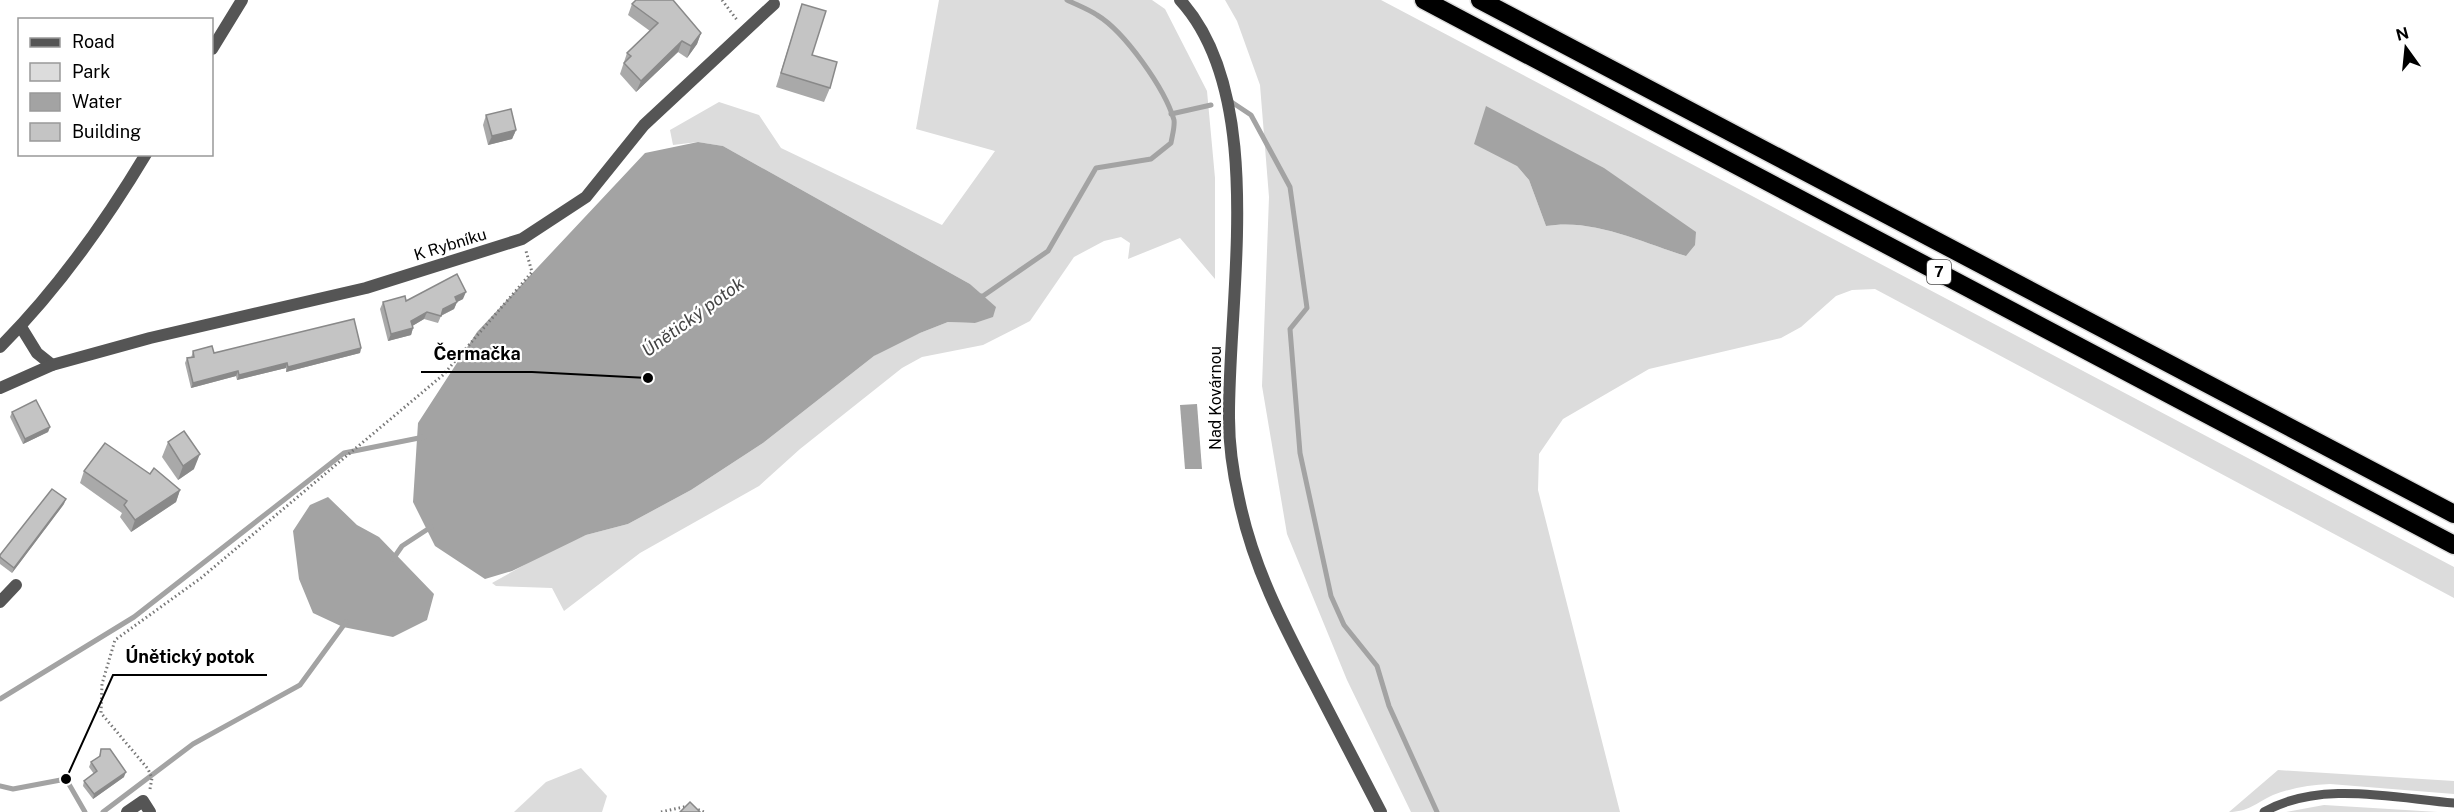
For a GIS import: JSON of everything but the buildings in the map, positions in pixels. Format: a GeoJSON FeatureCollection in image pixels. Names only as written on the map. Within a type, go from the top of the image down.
{"type":"FeatureCollection","features":[{"type":"Feature","properties":{"kind":"highway","name":"7"},"geometry":{"type":"LineString","coordinates":[[1424,0],[2454,545]]}},
{"type":"Feature","properties":{"kind":"highway","name":"7"},"geometry":{"type":"LineString","coordinates":[[1480,0],[2454,514]]}},
{"type":"Feature","properties":{"kind":"street"},"geometry":{"type":"LineString","coordinates":[[213,47],[242,0]]}},
{"type":"Feature","properties":{"kind":"street","name":"Nad Kovárnou"},"geometry":{"type":"LineString","coordinates":[[1180,0],[1197,23],[1214,57],[1233,123],[1236,196],[1229,419],[1231,459],[1241,511],[1266,590],[1381,812]]}},
{"type":"Feature","properties":{"kind":"street","name":"K Rybníku"},"geometry":{"type":"LineString","coordinates":[[0,388],[52,365],[150,338],[366,288],[522,239],[586,197],[644,125],[774,4]]}},
{"type":"Feature","properties":{"kind":"street"},"geometry":{"type":"LineString","coordinates":[[0,347],[21,327],[70,268],[145,156]]}},
{"type":"Feature","properties":{"kind":"street"},"geometry":{"type":"LineString","coordinates":[[21,327],[38,353],[52,365]]}},
{"type":"Feature","properties":{"kind":"street"},"geometry":{"type":"LineString","coordinates":[[0,602],[16,585]]}},
{"type":"Feature","properties":{"kind":"street"},"geometry":{"type":"LineString","coordinates":[[127,812],[143,801],[150,812]]}},
{"type":"Feature","properties":{"kind":"lane"},"geometry":{"type":"LineString","coordinates":[[2264,812],[2288,802],[2322,795],[2454,803]]}},
{"type":"Feature","properties":{"kind":"path"},"geometry":{"type":"LineString","coordinates":[[722,0],[745,31]]}},
{"type":"Feature","properties":{"kind":"path"},"geometry":{"type":"LineString","coordinates":[[143,801],[152,778],[148,769],[101,713],[102,684],[115,640],[201,578],[443,375],[532,272],[522,239]]}},
{"type":"Feature","properties":{"kind":"path"},"geometry":{"type":"LineString","coordinates":[[661,812],[686,805],[704,812]]}},
{"type":"Feature","properties":{"kind":"green space"},"geometry":{"type":"Polygon","coordinates":[[[939,0],[1152,0],[1165,9],[1207,91],[1215,178],[1215,279],[1180,238],[1128,259],[1130,243],[1121,237],[1104,241],[1074,257],[1030,321],[983,345],[922,357],[902,368],[800,449],[759,486],[640,553],[564,611],[552,588],[496,586],[492,583],[551,550],[586,535],[628,524],[691,490],[763,443],[874,356],[897,342],[948,322],[975,323],[995,307],[970,284],[723,146],[698,142],[673,145],[670,130],[719,102],[759,115],[781,148],[942,225],[995,151],[916,129],[939,0]]]}},
{"type":"Feature","properties":{"kind":"green space"},"geometry":{"type":"Polygon","coordinates":[[[1225,0],[1381,0],[2454,567],[2454,598],[1875,289],[1852,290],[1836,296],[1801,327],[1781,338],[1649,369],[1563,419],[1539,454],[1538,490],[1620,812],[1411,812],[1347,680],[1287,534],[1262,386],[1269,197],[1260,85],[1237,21],[1225,0]],[[1517,166],[1529,180],[1546,226],[1564,224],[1599,228],[1686,256],[1517,166]]]}},
{"type":"Feature","properties":{"kind":"green space"},"geometry":{"type":"Polygon","coordinates":[[[581,768],[607,796],[602,812],[514,812],[546,782],[581,768]]]}},
{"type":"Feature","properties":{"kind":"green space"},"geometry":{"type":"Polygon","coordinates":[[[2278,770],[2454,781],[2454,794],[2323,784],[2287,790],[2247,809],[2229,812],[2278,770]]]}},
{"type":"Feature","properties":{"kind":"green space"},"geometry":{"type":"Polygon","coordinates":[[[2324,805],[2438,812],[2286,812],[2324,805]]]}},
{"type":"Feature","properties":{"kind":"water"},"geometry":{"type":"Polygon","coordinates":[[[1486,106],[1604,168],[1696,232],[1695,245],[1686,256],[1599,228],[1564,224],[1546,226],[1529,180],[1517,166],[1474,144],[1486,106]]]}},
{"type":"Feature","properties":{"kind":"water"},"geometry":{"type":"Polygon","coordinates":[[[698,142],[723,146],[970,284],[996,307],[993,317],[975,323],[948,322],[874,356],[763,443],[691,490],[628,524],[586,535],[512,571],[485,579],[435,546],[413,502],[418,423],[477,332],[645,153],[698,142]]]}},
{"type":"Feature","properties":{"kind":"water"},"geometry":{"type":"Polygon","coordinates":[[[1197,404],[1202,469],[1185,469],[1180,405],[1197,404]]]}},
{"type":"Feature","properties":{"kind":"water"},"geometry":{"type":"Polygon","coordinates":[[[328,497],[357,525],[379,537],[434,594],[427,620],[393,637],[343,627],[313,613],[299,579],[293,531],[310,505],[328,497]]]}},
{"type":"Feature","properties":{"kind":"waterway","name":"Únětický potok"},"geometry":{"type":"LineString","coordinates":[[979,296],[983,296],[1048,251],[1096,168],[1151,159],[1171,143],[1174,120],[1162,93],[1143,62],[1108,23],[1094,13],[1067,0]]}},
{"type":"Feature","properties":{"kind":"waterway"},"geometry":{"type":"LineString","coordinates":[[1230,101],[1251,115],[1290,187],[1307,308],[1290,329],[1300,453],[1331,596],[1344,625],[1377,666],[1389,706],[1437,812]]}},
{"type":"Feature","properties":{"kind":"waterway"},"geometry":{"type":"LineString","coordinates":[[1171,114],[1211,105]]}},
{"type":"Feature","properties":{"kind":"waterway"},"geometry":{"type":"LineString","coordinates":[[0,699],[134,617],[344,453],[424,437]]}},
{"type":"Feature","properties":{"kind":"waterway","name":"Únětický potok"},"geometry":{"type":"LineString","coordinates":[[393,559],[402,546],[431,527]]}},
{"type":"Feature","properties":{"kind":"waterway","name":"Únětický potok"},"geometry":{"type":"LineString","coordinates":[[103,812],[193,744],[300,685],[346,622]]}},
{"type":"Feature","properties":{"kind":"waterway","name":"Únětický potok"},"geometry":{"type":"LineString","coordinates":[[0,786],[13,789],[66,779],[85,812]]}},
{"type":"Feature","properties":{"kind":"place","name":"Čermačka"},"geometry":{"type":"Point","coordinates":[648,378]}},
{"type":"Feature","properties":{"kind":"place","name":"Únětický potok"},"geometry":{"type":"Point","coordinates":[66,779]}}]}
